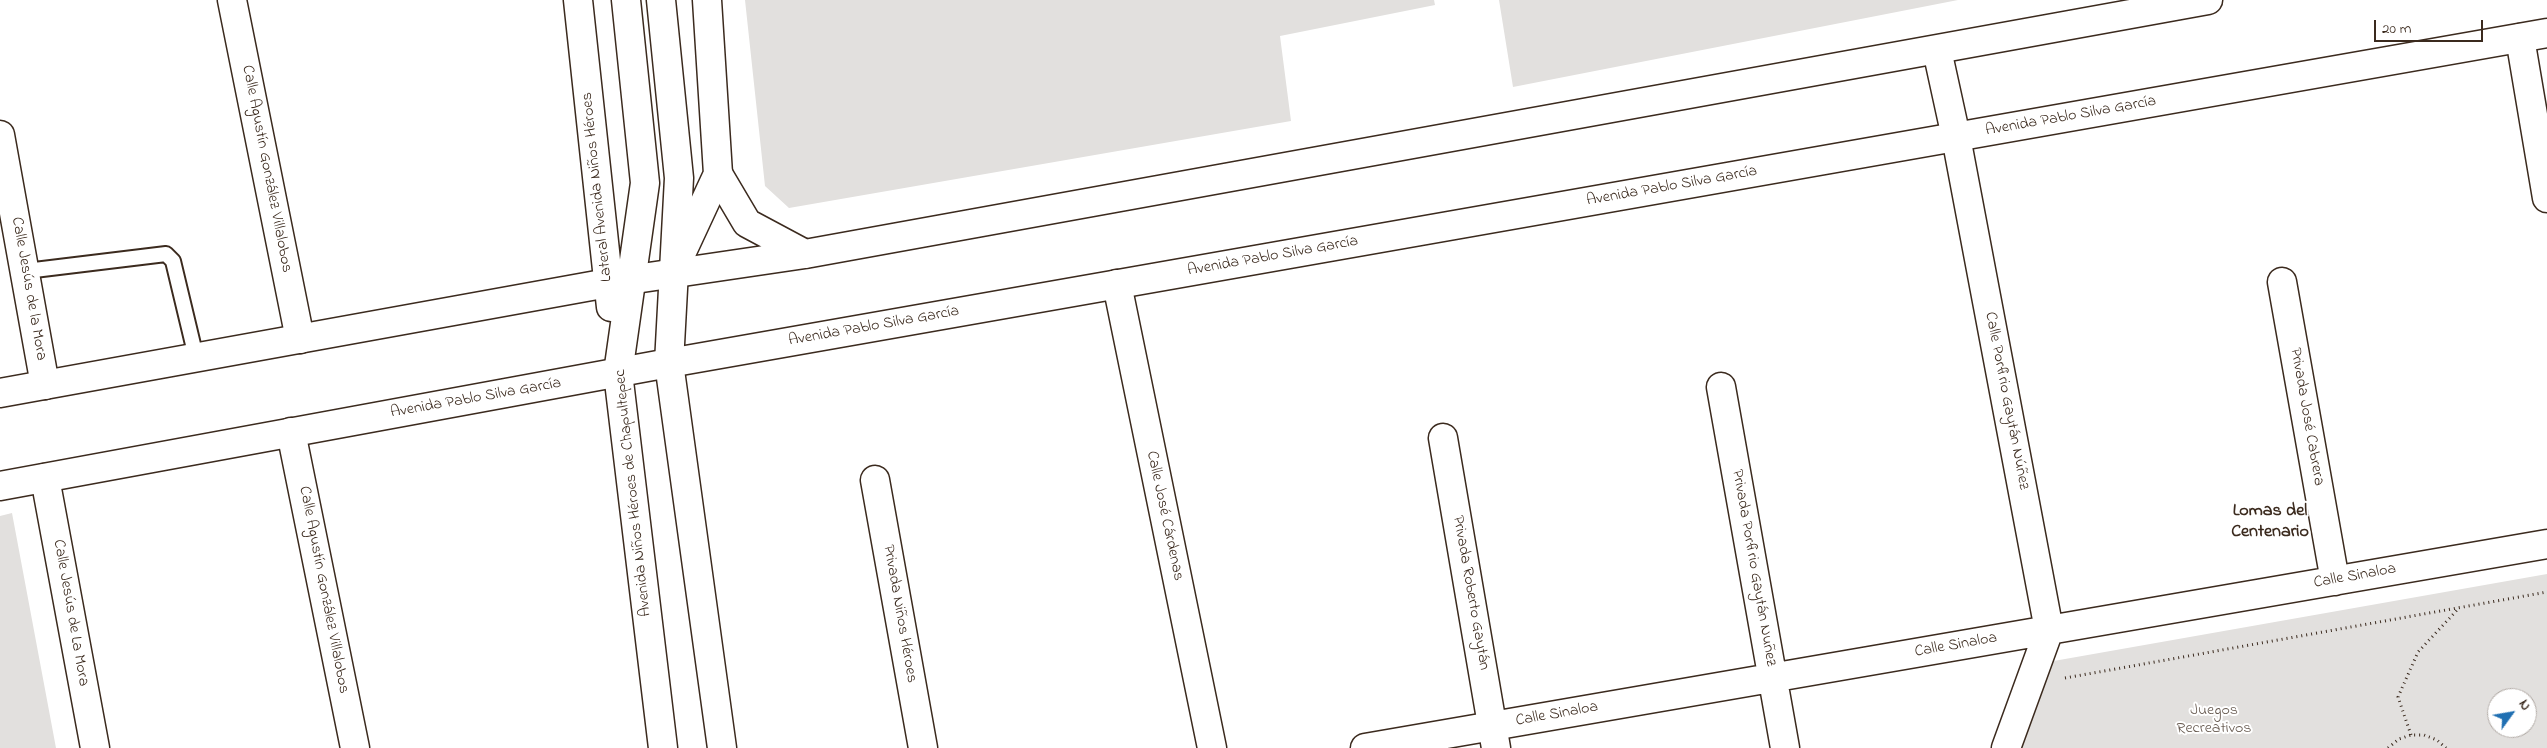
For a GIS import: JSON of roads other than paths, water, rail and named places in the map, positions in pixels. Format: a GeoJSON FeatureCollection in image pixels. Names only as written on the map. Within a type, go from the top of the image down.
{"type":"FeatureCollection","features":[{"type":"Feature","properties":{"kind":"main road","name":"Calle Agustín González Villalobos"},"geometry":{"type":"LineString","coordinates":[[232,0],[300,338]]}},
{"type":"Feature","properties":{"kind":"main road","name":"Lateral Avenida Niños Héroes"},"geometry":{"type":"LineString","coordinates":[[578,0],[620,281]]}},
{"type":"Feature","properties":{"kind":"main road","name":"Avenida Niños Héroes de Chapultepec"},"geometry":{"type":"LineString","coordinates":[[626,0],[645,183],[620,281],[618,373],[663,748]]}},
{"type":"Feature","properties":{"kind":"main road"},"geometry":{"type":"LineString","coordinates":[[661,0],[678,178],[669,363],[722,748]]}},
{"type":"Feature","properties":{"kind":"main road"},"geometry":{"type":"LineString","coordinates":[[707,0],[718,174],[747,223],[805,254]]}},
{"type":"Feature","properties":{"kind":"main road"},"geometry":{"type":"LineString","coordinates":[[0,393],[620,281],[805,254],[2208,0]]}},
{"type":"Feature","properties":{"kind":"main road","name":"Avenida Pablo Silva García"},"geometry":{"type":"LineString","coordinates":[[0,486],[669,363],[2547,33]]}},
{"type":"Feature","properties":{"kind":"main road"},"geometry":{"type":"LineString","coordinates":[[2520,38],[2547,198]]}},
{"type":"Feature","properties":{"kind":"main road","name":"Calle Porfirio Gaytán Núñez"},"geometry":{"type":"LineString","coordinates":[[1936,50],[1956,137],[2049,630]]}},
{"type":"Feature","properties":{"kind":"main road","name":"Calle Jesús de la Mora"},"geometry":{"type":"LineString","coordinates":[[0,135],[45,385]]}},
{"type":"Feature","properties":{"kind":"main road"},"geometry":{"type":"LineString","coordinates":[[672,273],[718,174]]}},
{"type":"Feature","properties":{"kind":"main road","name":"Privada José Cabrera"},"geometry":{"type":"LineString","coordinates":[[2282,282],[2335,581]]}},
{"type":"Feature","properties":{"kind":"main road","name":"Calle José Cárdenas"},"geometry":{"type":"LineString","coordinates":[[1117,284],[1212,748]]}},
{"type":"Feature","properties":{"kind":"main road","name":"Privada Porfirio Gaytán Nuñez"},"geometry":{"type":"LineString","coordinates":[[1721,387],[1785,748]]}},
{"type":"Feature","properties":{"kind":"main road","name":"Calle Agustín González Villalobos"},"geometry":{"type":"LineString","coordinates":[[291,432],[355,748]]}},
{"type":"Feature","properties":{"kind":"main road","name":"Privada Roberto Gaytán"},"geometry":{"type":"LineString","coordinates":[[1443,438],[1494,737]]}},
{"type":"Feature","properties":{"kind":"main road","name":"Calle Jesús de La Mora"},"geometry":{"type":"LineString","coordinates":[[45,478],[95,748]]}},
{"type":"Feature","properties":{"kind":"main road","name":"Privada Niños Héroes"},"geometry":{"type":"LineString","coordinates":[[875,480],[923,748]]}},
{"type":"Feature","properties":{"kind":"main road","name":"Calle Sinaloa"},"geometry":{"type":"LineString","coordinates":[[1365,748],[1494,737],[1773,678],[2547,544]]}},
{"type":"Feature","properties":{"kind":"main road"},"geometry":{"type":"LineString","coordinates":[[2006,748],[2049,630]]}},
{"type":"Feature","properties":{"kind":"lane"},"geometry":{"type":"LineString","coordinates":[[26,271],[166,254],[173,261],[196,358]]}},
{"type":"Feature","properties":{"kind":"district","name":"Lomas del Centenario"},"geometry":{"type":"Point","coordinates":[2270,522]}},
{"type":"Feature","properties":{"kind":"park label","name":"Juegos Recreativos"},"geometry":{"type":"Point","coordinates":[2214,720]}}]}
